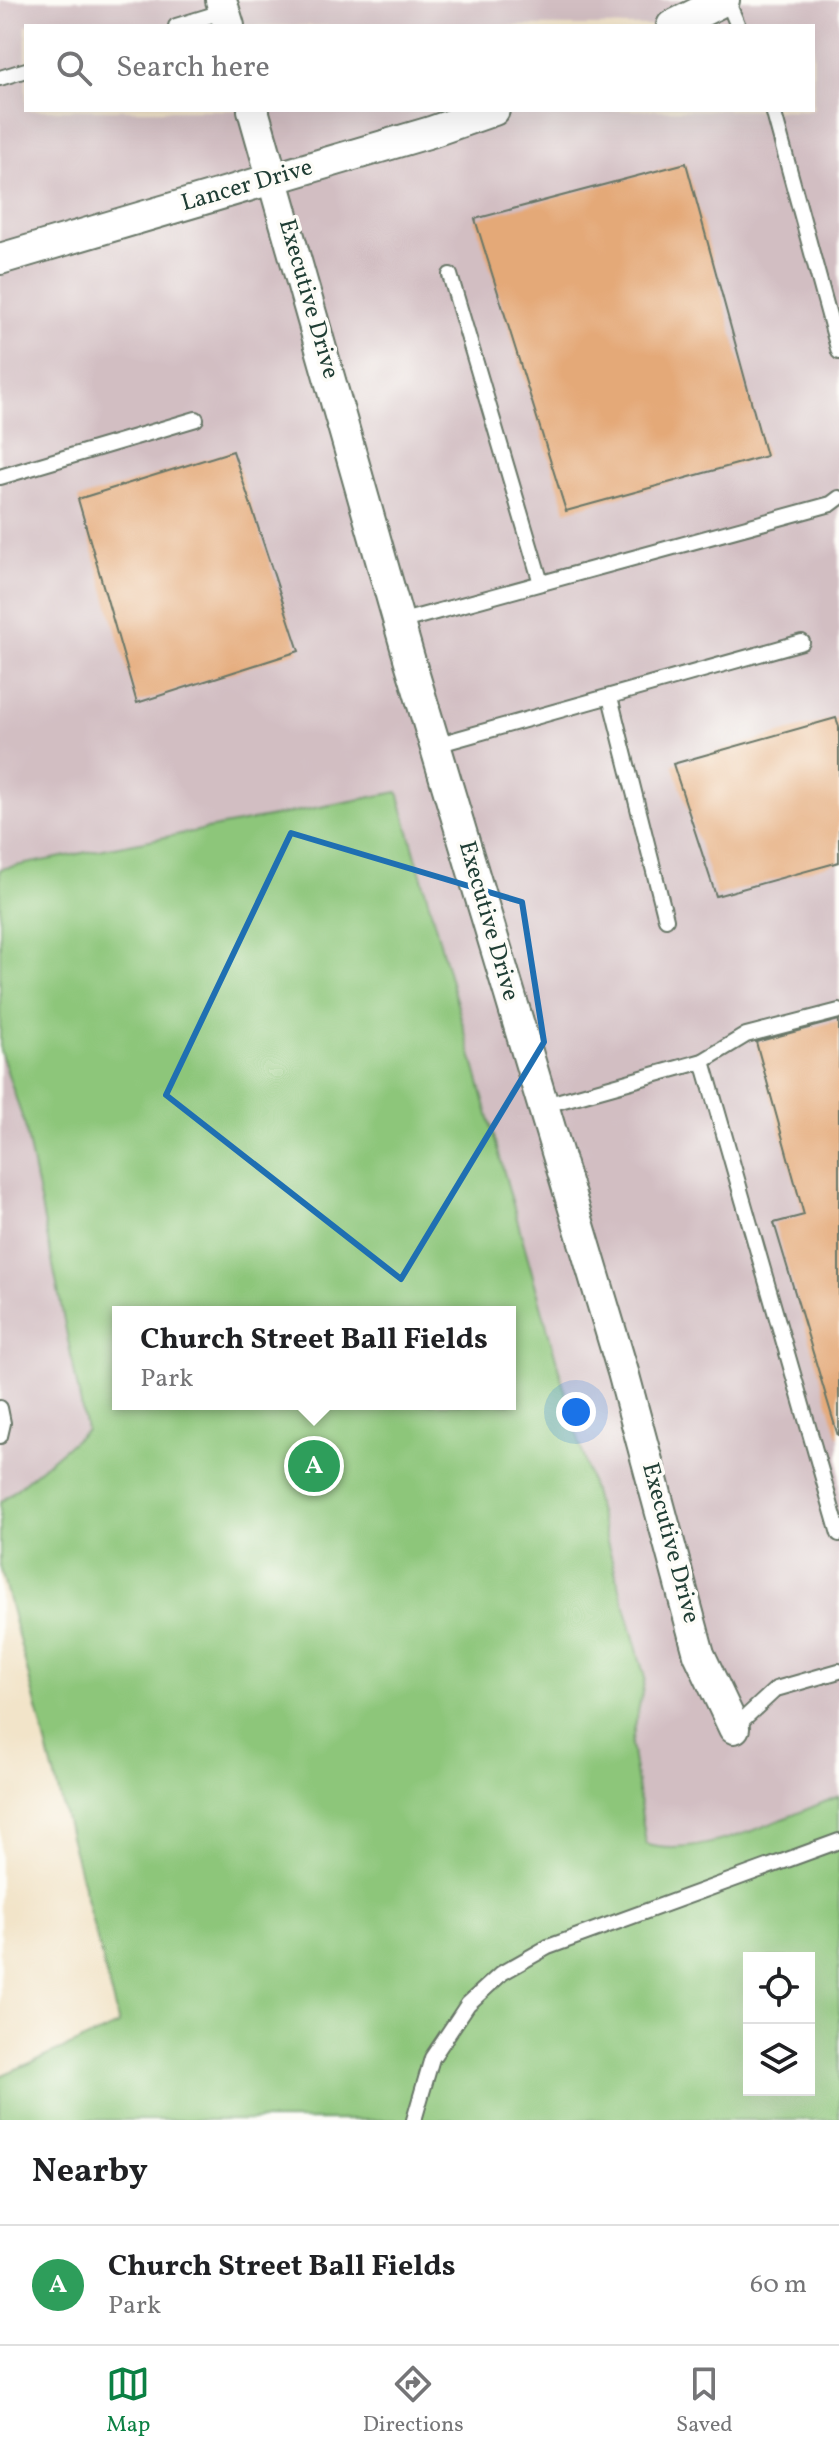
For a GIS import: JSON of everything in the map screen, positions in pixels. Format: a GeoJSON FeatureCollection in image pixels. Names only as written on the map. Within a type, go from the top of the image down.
{"type":"FeatureCollection","features":[{"type":"Feature","properties":{"kind":"street"},"geometry":{"type":"LineString","coordinates":[[676,24],[717,2]]}},
{"type":"Feature","properties":{"kind":"street","name":"Executive Drive"},"geometry":{"type":"LineString","coordinates":[[254,112],[399,622],[623,1372],[699,1654],[734,1728]]}},
{"type":"Feature","properties":{"kind":"street","name":"Lancer Drive"},"geometry":{"type":"LineString","coordinates":[[0,259],[431,132],[488,112]]}},
{"type":"Feature","properties":{"kind":"lane"},"geometry":{"type":"LineString","coordinates":[[717,2],[736,24]]}},
{"type":"Feature","properties":{"kind":"lane"},"geometry":{"type":"LineString","coordinates":[[183,24],[225,12]]}},
{"type":"Feature","properties":{"kind":"lane"},"geometry":{"type":"LineString","coordinates":[[0,78],[24,71]]}},
{"type":"Feature","properties":{"kind":"lane"},"geometry":{"type":"LineString","coordinates":[[774,112],[839,352]]}},
{"type":"Feature","properties":{"kind":"lane"},"geometry":{"type":"LineString","coordinates":[[450,275],[541,583]]}},
{"type":"Feature","properties":{"kind":"lane"},"geometry":{"type":"LineString","coordinates":[[0,477],[196,419]]}},
{"type":"Feature","properties":{"kind":"lane"},"geometry":{"type":"LineString","coordinates":[[399,622],[831,504],[839,498]]}},
{"type":"Feature","properties":{"kind":"lane"},"geometry":{"type":"LineString","coordinates":[[436,745],[802,642]]}},
{"type":"Feature","properties":{"kind":"lane"},"geometry":{"type":"LineString","coordinates":[[610,697],[666,919]]}},
{"type":"Feature","properties":{"kind":"lane"},"geometry":{"type":"LineString","coordinates":[[542,1106],[703,1061],[746,1035],[839,1011]]}},
{"type":"Feature","properties":{"kind":"lane"},"geometry":{"type":"LineString","coordinates":[[703,1061],[839,1534]]}},
{"type":"Feature","properties":{"kind":"lane"},"geometry":{"type":"LineString","coordinates":[[0,1408],[3,1423],[0,1436]]}},
{"type":"Feature","properties":{"kind":"lane"},"geometry":{"type":"LineString","coordinates":[[734,1728],[776,1689],[839,1671]]}},
{"type":"Feature","properties":{"kind":"lane"},"geometry":{"type":"LineString","coordinates":[[414,2120],[432,2058],[468,2004],[502,1973],[548,1947],[839,1841]]}},
{"type":"Feature","properties":{"kind":"highlighted area"},"geometry":{"type":"Polygon","coordinates":[[[291,833],[522,902],[544,1042],[401,1279],[166,1095],[291,833]]]}},
{"type":"Feature","properties":{"kind":"shaded area"},"geometry":{"type":"Polygon","coordinates":[[[0,0],[839,0],[839,1796],[732,1839],[662,1850],[646,1844],[631,1745],[645,1678],[398,793],[0,869],[0,0]]]}},
{"type":"Feature","properties":{"kind":"shaded area"},"geometry":{"type":"Polygon","coordinates":[[[0,1050],[25,1126],[86,1430],[0,1503],[0,1050]]]}},
{"type":"Feature","properties":{"kind":"green space"},"geometry":{"type":"Polygon","coordinates":[[[398,792],[645,1678],[631,1745],[646,1844],[667,1848],[716,1842],[839,1796],[839,2120],[0,2120],[0,2076],[119,2025],[0,1566],[0,1503],[86,1430],[25,1126],[0,1050],[0,869],[398,792]]]}},
{"type":"Feature","properties":{"kind":"building"},"geometry":{"type":"Polygon","coordinates":[[[686,163],[766,456],[566,511],[475,219],[686,163]]]}},
{"type":"Feature","properties":{"kind":"building"},"geometry":{"type":"Polygon","coordinates":[[[233,451],[299,651],[137,703],[78,499],[233,451]]]}},
{"type":"Feature","properties":{"kind":"building"},"geometry":{"type":"Polygon","coordinates":[[[836,718],[839,726],[839,862],[716,896],[673,764],[836,718]]]}},
{"type":"Feature","properties":{"kind":"building"},"geometry":{"type":"Polygon","coordinates":[[[839,1020],[838,1436],[774,1223],[804,1215],[756,1042],[839,1020]]]}},
{"type":"Feature","properties":{"kind":"place","name":"Church Street Ball Fields"},"geometry":{"type":"Point","coordinates":[314,1466]}}]}
